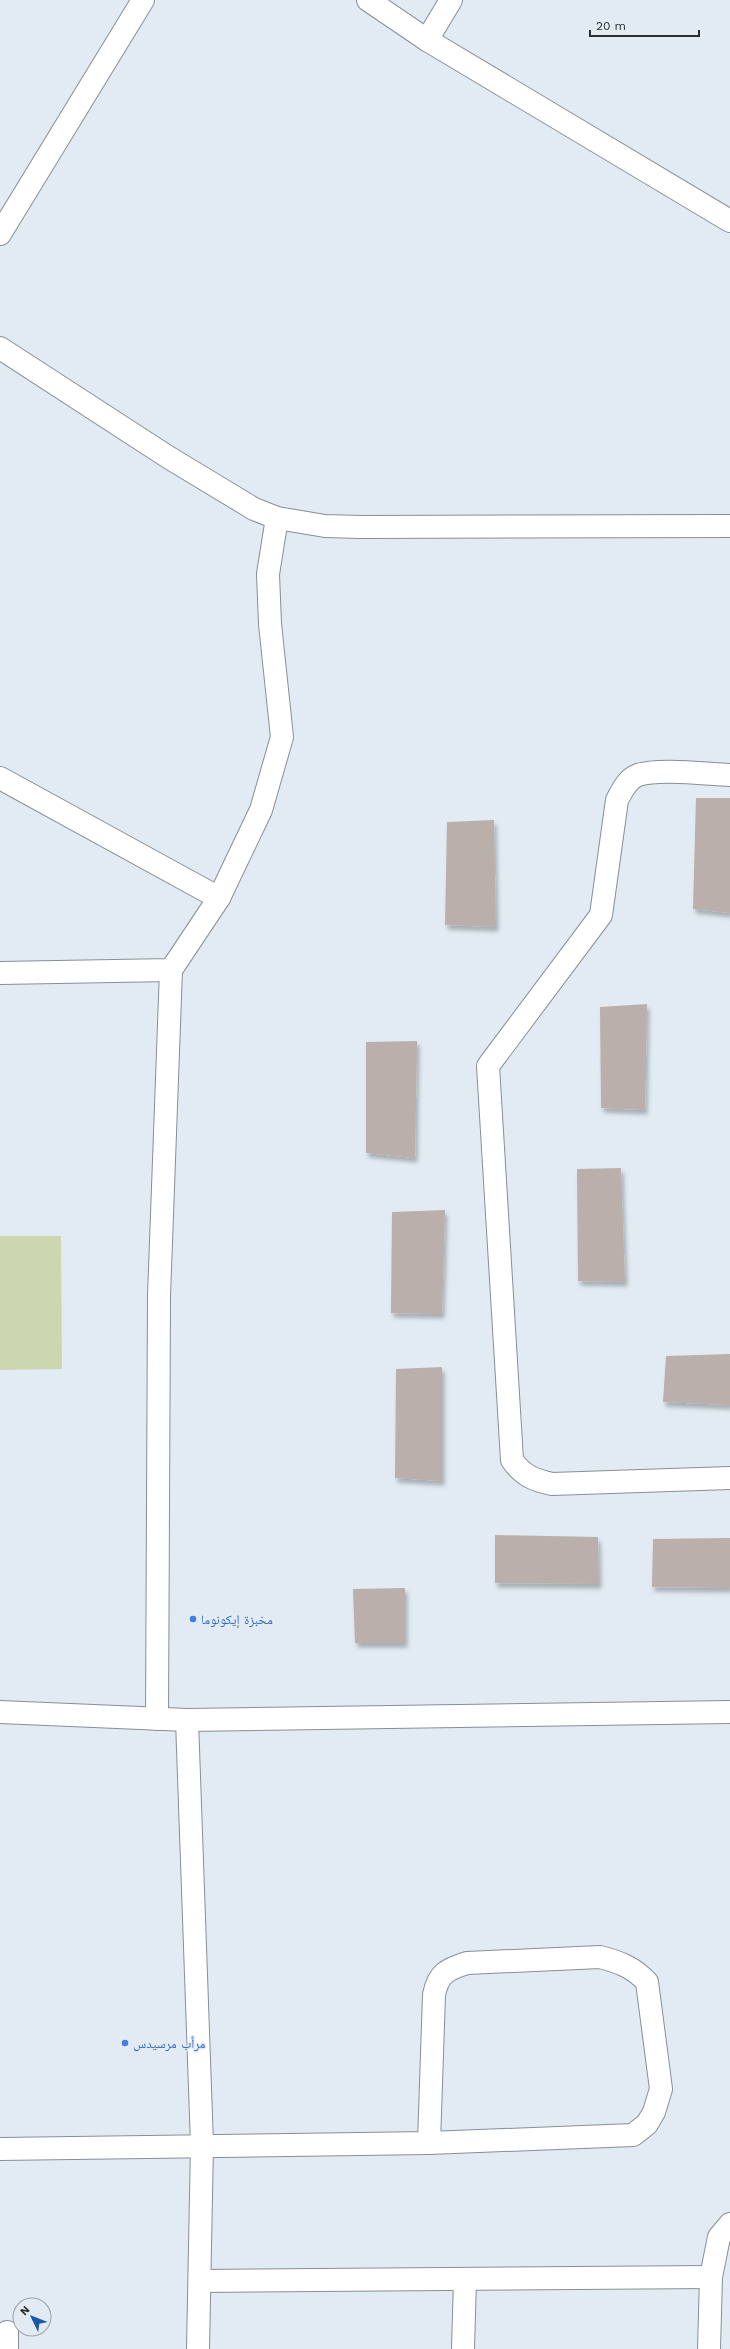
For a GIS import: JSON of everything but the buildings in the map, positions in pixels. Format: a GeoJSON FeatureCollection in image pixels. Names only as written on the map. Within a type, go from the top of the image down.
{"type":"FeatureCollection","features":[{"type":"Feature","properties":{"kind":"street"},"geometry":{"type":"LineString","coordinates":[[0,234],[143,0]]}},
{"type":"Feature","properties":{"kind":"street"},"geometry":{"type":"LineString","coordinates":[[368,0],[428,40],[730,221]]}},
{"type":"Feature","properties":{"kind":"street"},"geometry":{"type":"LineString","coordinates":[[428,40],[452,0]]}},
{"type":"Feature","properties":{"kind":"street"},"geometry":{"type":"LineString","coordinates":[[0,348],[175,461],[254,509],[277,518],[325,526],[730,526]]}},
{"type":"Feature","properties":{"kind":"street"},"geometry":{"type":"LineString","coordinates":[[157,1719],[159,1296],[171,970],[219,898],[261,810],[282,737],[270,624],[268,574],[277,518]]}},
{"type":"Feature","properties":{"kind":"street"},"geometry":{"type":"LineString","coordinates":[[730,775],[656,772],[637,775],[625,786],[617,800],[601,915],[488,1066],[512,1460],[520,1471],[534,1480],[552,1484],[730,1478]]}},
{"type":"Feature","properties":{"kind":"street"},"geometry":{"type":"LineString","coordinates":[[0,778],[219,898]]}},
{"type":"Feature","properties":{"kind":"street"},"geometry":{"type":"LineString","coordinates":[[0,973],[171,970]]}},
{"type":"Feature","properties":{"kind":"street"},"geometry":{"type":"LineString","coordinates":[[0,1712],[188,1720],[730,1712]]}},
{"type":"Feature","properties":{"kind":"street"},"geometry":{"type":"LineString","coordinates":[[188,1720],[202,2145],[198,2349]]}},
{"type":"Feature","properties":{"kind":"street"},"geometry":{"type":"LineString","coordinates":[[0,2149],[202,2145],[429,2144],[633,2135],[647,2124],[654,2112],[661,2089],[647,1982],[636,1971],[620,1962],[600,1957],[467,1963],[448,1969],[436,1982],[434,1995],[429,2144]]}},
{"type":"Feature","properties":{"kind":"street"},"geometry":{"type":"LineString","coordinates":[[709,2349],[711,2277],[719,2237],[730,2224]]}},
{"type":"Feature","properties":{"kind":"street"},"geometry":{"type":"LineString","coordinates":[[200,2281],[711,2277]]}},
{"type":"Feature","properties":{"kind":"street"},"geometry":{"type":"LineString","coordinates":[[463,2349],[465,2279]]}},
{"type":"Feature","properties":{"kind":"green space"},"geometry":{"type":"Polygon","coordinates":[[[0,1236],[61,1236],[62,1369],[0,1370],[0,1236]]]}},
{"type":"Feature","properties":{"kind":"place","name":"مخبزة إيكونوما"},"geometry":{"type":"Point","coordinates":[193,1619]}},
{"type":"Feature","properties":{"kind":"place","name":"مرأب مرسيدس"},"geometry":{"type":"Point","coordinates":[125,2043]}}]}
